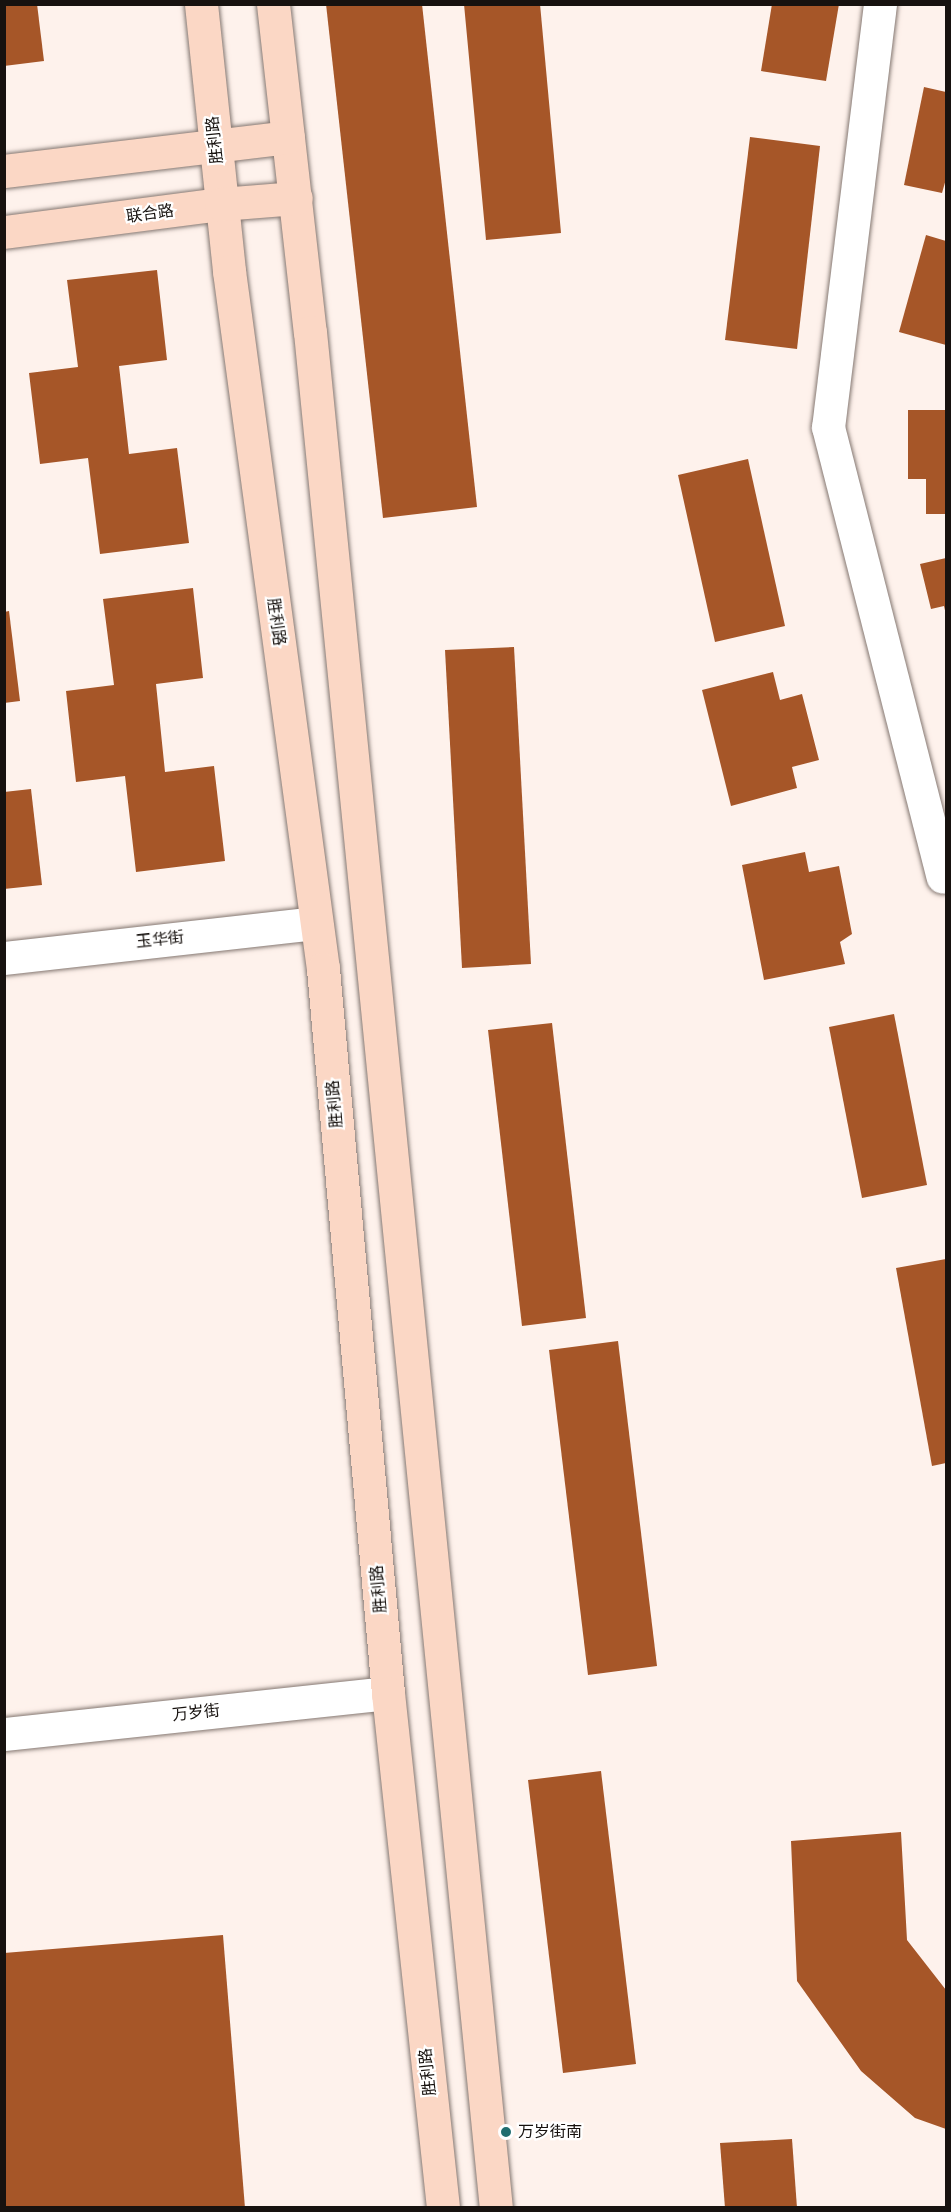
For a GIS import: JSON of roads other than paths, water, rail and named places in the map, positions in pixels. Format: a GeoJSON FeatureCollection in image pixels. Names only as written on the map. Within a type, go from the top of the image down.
{"type":"FeatureCollection","features":[{"type":"Feature","properties":{"kind":"main road","name":"胜利路"},"geometry":{"type":"LineString","coordinates":[[201,4],[221,204],[316,922],[388,1693],[443,2208]]}},
{"type":"Feature","properties":{"kind":"main road"},"geometry":{"type":"LineString","coordinates":[[273,4],[296,198],[496,2208]]}},
{"type":"Feature","properties":{"kind":"main road"},"geometry":{"type":"LineString","coordinates":[[4,171],[288,137]]}},
{"type":"Feature","properties":{"kind":"main road","name":"联合路"},"geometry":{"type":"LineString","coordinates":[[4,232],[221,204],[296,198]]}},
{"type":"Feature","properties":{"kind":"street"},"geometry":{"type":"LineString","coordinates":[[880,4],[828,427],[943,877]]}},
{"type":"Feature","properties":{"kind":"street","name":"玉华街"},"geometry":{"type":"LineString","coordinates":[[4,958],[316,922]]}},
{"type":"Feature","properties":{"kind":"street","name":"万岁街"},"geometry":{"type":"LineString","coordinates":[[4,1734],[388,1693]]}},
{"type":"Feature","properties":{"kind":"place","name":"万岁街南"},"geometry":{"type":"Point","coordinates":[506,2132]}}]}
